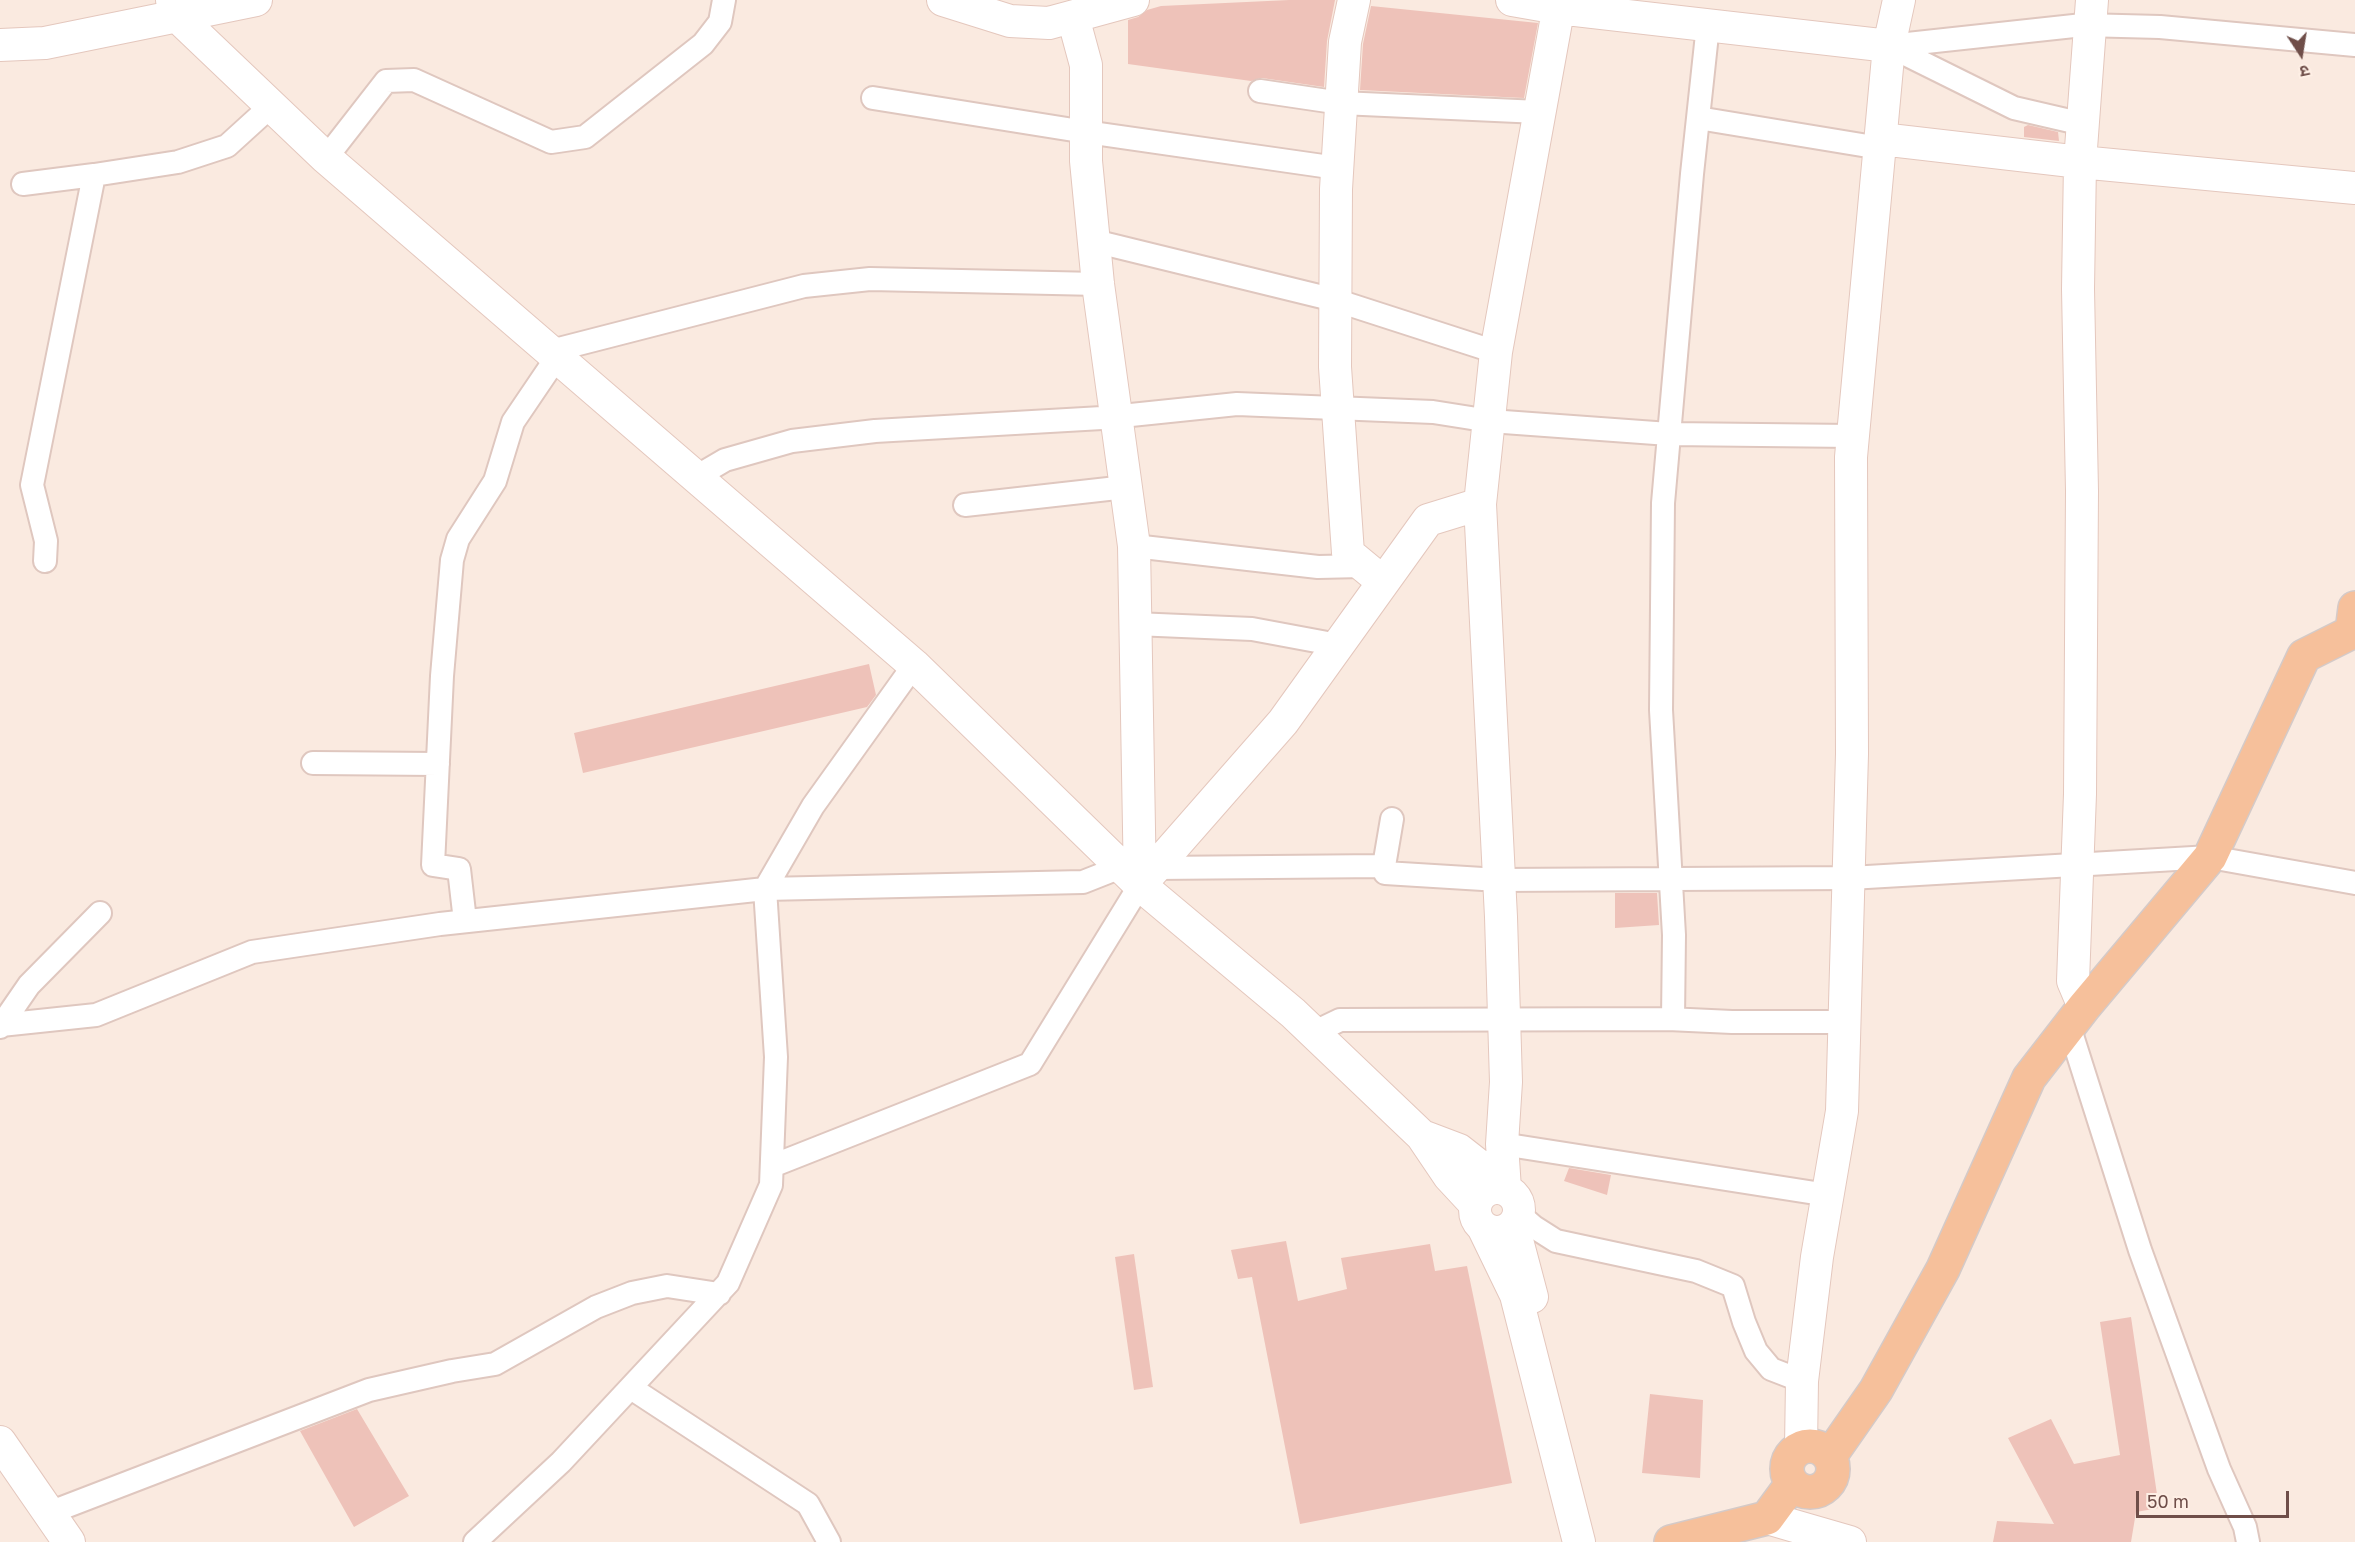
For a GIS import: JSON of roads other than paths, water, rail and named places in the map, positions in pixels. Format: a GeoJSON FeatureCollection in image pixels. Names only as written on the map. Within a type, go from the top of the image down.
{"type":"FeatureCollection","features":[{"type":"Feature","properties":{"kind":"main road"},"geometry":{"type":"LineString","coordinates":[[1671,1542],[1767,1518],[1792,1484],[1803,1491],[1815,1492],[1830,1480],[1833,1474],[1815,1452],[1876,1390],[1942,1269],[2029,1078],[2077,1016],[2211,857],[2304,656],[2354,624]]}},
{"type":"Feature","properties":{"kind":"street"},"geometry":{"type":"LineString","coordinates":[[0,45],[45,43],[175,9],[255,0]]}},
{"type":"Feature","properties":{"kind":"street"},"geometry":{"type":"LineString","coordinates":[[326,158],[386,81],[414,80],[551,142],[585,137],[704,44],[720,22],[724,0]]}},
{"type":"Feature","properties":{"kind":"street"},"geometry":{"type":"LineString","coordinates":[[943,0],[1010,21],[1049,23],[1071,8],[1133,0]]}},
{"type":"Feature","properties":{"kind":"street"},"geometry":{"type":"LineString","coordinates":[[1354,0],[1345,42],[1337,168],[1335,367],[1347,553],[1373,574]]}},
{"type":"Feature","properties":{"kind":"street"},"geometry":{"type":"LineString","coordinates":[[1512,0],[1889,46],[2091,12],[2160,27],[2355,45]]}},
{"type":"Feature","properties":{"kind":"street"},"geometry":{"type":"LineString","coordinates":[[1815,1452],[1802,1381],[1817,1257],[1842,1111],[1852,754],[1851,457],[1889,46],[1899,0]]}},
{"type":"Feature","properties":{"kind":"street"},"geometry":{"type":"LineString","coordinates":[[1559,4],[1496,352],[1480,504],[1499,880],[1506,1082],[1499,1208],[1532,1292],[1530,1351],[1579,1542]]}},
{"type":"Feature","properties":{"kind":"street"},"geometry":{"type":"LineString","coordinates":[[1071,8],[1086,65],[1086,161],[1098,284],[1134,546],[1139,873]]}},
{"type":"Feature","properties":{"kind":"street"},"geometry":{"type":"LineString","coordinates":[[175,9],[326,158],[914,665],[1422,1136],[1449,1176],[1556,1241],[1696,1271],[1733,1286],[1756,1351],[1771,1369],[1802,1381]]}},
{"type":"Feature","properties":{"kind":"street"},"geometry":{"type":"LineString","coordinates":[[2091,12],[2080,162],[2078,391],[2082,503],[2079,864],[2073,981],[2077,1016],[2140,1250],[2219,1469],[2245,1527],[2248,1542]]}},
{"type":"Feature","properties":{"kind":"street"},"geometry":{"type":"LineString","coordinates":[[1673,1019],[1674,935],[1661,710],[1663,503],[1708,25]]}},
{"type":"Feature","properties":{"kind":"street"},"geometry":{"type":"LineString","coordinates":[[1889,46],[2014,108],[2083,124]]}},
{"type":"Feature","properties":{"kind":"street"},"geometry":{"type":"LineString","coordinates":[[1260,91],[1341,103],[1539,112]]}},
{"type":"Feature","properties":{"kind":"street"},"geometry":{"type":"LineString","coordinates":[[873,98],[1086,132],[1337,168]]}},
{"type":"Feature","properties":{"kind":"street"},"geometry":{"type":"LineString","coordinates":[[23,184],[178,162],[227,146],[271,106]]}},
{"type":"Feature","properties":{"kind":"street"},"geometry":{"type":"LineString","coordinates":[[1698,118],[1880,143],[2355,188]]}},
{"type":"Feature","properties":{"kind":"street"},"geometry":{"type":"LineString","coordinates":[[45,561],[46,541],[32,485],[94,175]]}},
{"type":"Feature","properties":{"kind":"street"},"geometry":{"type":"LineString","coordinates":[[1094,241],[1335,300],[1496,352]]}},
{"type":"Feature","properties":{"kind":"street"},"geometry":{"type":"LineString","coordinates":[[465,921],[459,868],[433,865],[448,606],[453,560],[458,539],[495,481],[513,422],[554,354],[804,286],[870,279],[1098,284]]}},
{"type":"Feature","properties":{"kind":"street"},"geometry":{"type":"LineString","coordinates":[[696,477],[725,460],[792,441],[874,431],[1116,417],[1237,404],[1433,412],[1490,421],[1669,434],[1853,436]]}},
{"type":"Feature","properties":{"kind":"street"},"geometry":{"type":"LineString","coordinates":[[965,506],[1126,487]]}},
{"type":"Feature","properties":{"kind":"street"},"geometry":{"type":"LineString","coordinates":[[772,1166],[1030,1064],[1139,873],[1283,722],[1338,645],[1373,574],[1428,520],[1480,504]]}},
{"type":"Feature","properties":{"kind":"street"},"geometry":{"type":"LineString","coordinates":[[1134,546],[1373,574]]}},
{"type":"Feature","properties":{"kind":"street"},"geometry":{"type":"LineString","coordinates":[[1136,624],[1252,629],[1338,645]]}},
{"type":"Feature","properties":{"kind":"street"},"geometry":{"type":"LineString","coordinates":[[476,1542],[561,1462],[728,1283],[771,1185],[776,1057],[765,889],[813,806],[914,665]]}},
{"type":"Feature","properties":{"kind":"street"},"geometry":{"type":"LineString","coordinates":[[314,763],[438,764]]}},
{"type":"Feature","properties":{"kind":"street"},"geometry":{"type":"LineString","coordinates":[[1,1026],[96,1015],[252,952],[465,921],[765,889],[1083,882],[1139,873],[1384,866],[1392,819]]}},
{"type":"Feature","properties":{"kind":"street"},"geometry":{"type":"LineString","coordinates":[[1385,873],[1499,880],[1850,878],[2211,857],[2355,883]]}},
{"type":"Feature","properties":{"kind":"street"},"geometry":{"type":"LineString","coordinates":[[1,1026],[29,985],[100,913]]}},
{"type":"Feature","properties":{"kind":"street"},"geometry":{"type":"LineString","coordinates":[[1313,1033],[1340,1020],[1673,1019],[1732,1022],[1846,1022]]}},
{"type":"Feature","properties":{"kind":"street"},"geometry":{"type":"LineString","coordinates":[[1502,1144],[1828,1196]]}},
{"type":"Feature","properties":{"kind":"street"},"geometry":{"type":"LineString","coordinates":[[49,1513],[369,1390],[452,1371],[495,1364],[596,1307],[632,1293],[667,1286],[719,1294]]}},
{"type":"Feature","properties":{"kind":"street"},"geometry":{"type":"LineString","coordinates":[[631,1388],[808,1504],[829,1542]]}},
{"type":"Feature","properties":{"kind":"street"},"geometry":{"type":"LineString","coordinates":[[0,1442],[69,1542]]}},
{"type":"Feature","properties":{"kind":"street"},"geometry":{"type":"LineString","coordinates":[[1767,1518],[1850,1542]]}}]}
